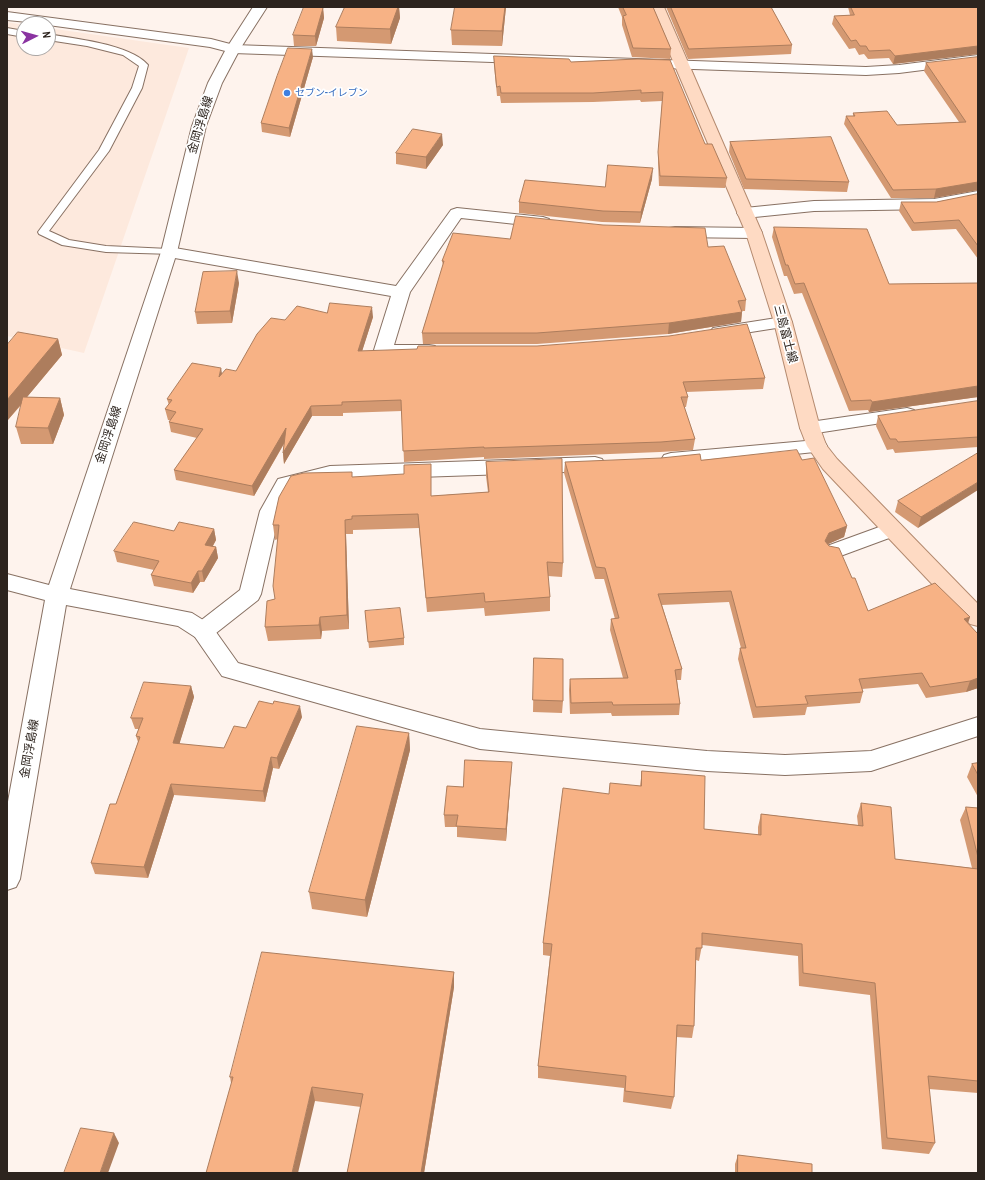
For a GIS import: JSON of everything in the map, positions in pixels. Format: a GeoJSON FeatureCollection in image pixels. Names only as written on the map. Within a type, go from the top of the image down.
{"type":"FeatureCollection","features":[{"type":"Feature","properties":{"kind":"main road","name":"三島富士線"},"geometry":{"type":"LineString","coordinates":[[657,7],[680,65],[754,233],[783,322],[813,437],[830,464],[978,618]]}},
{"type":"Feature","properties":{"kind":"street","name":"金岡浮島線"},"geometry":{"type":"LineString","coordinates":[[7,879],[57,595],[169,252],[199,126],[215,83],[233,49],[260,7]]}},
{"type":"Feature","properties":{"kind":"street"},"geometry":{"type":"LineString","coordinates":[[7,16],[211,44],[233,49],[866,71],[899,69],[978,59]]}},
{"type":"Feature","properties":{"kind":"street"},"geometry":{"type":"LineString","coordinates":[[745,213],[814,206],[934,204],[978,196]]}},
{"type":"Feature","properties":{"kind":"street"},"geometry":{"type":"LineString","coordinates":[[444,350],[383,350],[401,292],[457,212],[556,224]]}},
{"type":"Feature","properties":{"kind":"street"},"geometry":{"type":"LineString","coordinates":[[661,231],[754,233]]}},
{"type":"Feature","properties":{"kind":"street"},"geometry":{"type":"LineString","coordinates":[[169,252],[401,292]]}},
{"type":"Feature","properties":{"kind":"street"},"geometry":{"type":"LineString","coordinates":[[706,334],[783,322]]}},
{"type":"Feature","properties":{"kind":"street"},"geometry":{"type":"LineString","coordinates":[[652,461],[813,437],[924,412]]}},
{"type":"Feature","properties":{"kind":"street"},"geometry":{"type":"LineString","coordinates":[[203,631],[250,594],[270,511],[284,484],[330,473],[613,463]]}},
{"type":"Feature","properties":{"kind":"street"},"geometry":{"type":"LineString","coordinates":[[835,551],[893,529]]}},
{"type":"Feature","properties":{"kind":"street"},"geometry":{"type":"LineString","coordinates":[[7,582],[57,595],[184,619],[203,631],[230,670],[480,740],[707,761],[785,765],[871,761],[978,726]]}},
{"type":"Feature","properties":{"kind":"lane"},"geometry":{"type":"LineString","coordinates":[[56,38],[87,42],[126,53],[144,65],[137,88],[104,151],[43,232],[66,243],[106,249],[169,252]]}},
{"type":"Feature","properties":{"kind":"shaded area"},"geometry":{"type":"Polygon","coordinates":[[[7,22],[16,24],[16,56],[56,56],[56,29],[189,48],[84,353],[7,336],[7,22]]]}},
{"type":"Feature","properties":{"kind":"building"},"geometry":{"type":"Polygon","coordinates":[[[304,7],[323,8],[315,36],[293,35],[304,7]]]}},
{"type":"Feature","properties":{"kind":"building"},"geometry":{"type":"Polygon","coordinates":[[[345,7],[398,7],[390,29],[336,27],[345,7]]]}},
{"type":"Feature","properties":{"kind":"building"},"geometry":{"type":"Polygon","coordinates":[[[455,7],[505,7],[502,31],[451,30],[455,7]]]}},
{"type":"Feature","properties":{"kind":"building"},"geometry":{"type":"Polygon","coordinates":[[[623,7],[653,7],[671,49],[633,48],[623,16],[626,15],[623,7]]]}},
{"type":"Feature","properties":{"kind":"building"},"geometry":{"type":"Polygon","coordinates":[[[671,7],[771,7],[792,45],[689,49],[671,7]]]}},
{"type":"Feature","properties":{"kind":"building"},"geometry":{"type":"Polygon","coordinates":[[[851,7],[978,7],[978,46],[895,56],[890,50],[869,51],[866,46],[860,46],[856,40],[851,41],[834,16],[854,15],[851,7]]]}},
{"type":"Feature","properties":{"kind":"building"},"geometry":{"type":"Polygon","coordinates":[[[288,48],[312,49],[289,128],[261,123],[288,48]]]}},
{"type":"Feature","properties":{"kind":"building"},"geometry":{"type":"Polygon","coordinates":[[[494,56],[569,59],[571,62],[637,59],[670,60],[705,144],[712,144],[727,178],[660,176],[658,152],[663,92],[641,93],[641,90],[593,93],[501,93],[500,86],[497,87],[494,56]]]}},
{"type":"Feature","properties":{"kind":"building"},"geometry":{"type":"Polygon","coordinates":[[[978,57],[978,182],[936,189],[893,190],[846,116],[855,116],[853,113],[887,111],[897,125],[966,122],[926,63],[978,57]]]}},
{"type":"Feature","properties":{"kind":"building"},"geometry":{"type":"Polygon","coordinates":[[[413,129],[442,134],[426,157],[396,153],[413,129]]]}},
{"type":"Feature","properties":{"kind":"building"},"geometry":{"type":"Polygon","coordinates":[[[831,137],[849,182],[746,179],[730,142],[831,137]]]}},
{"type":"Feature","properties":{"kind":"building"},"geometry":{"type":"Polygon","coordinates":[[[608,165],[653,168],[641,212],[603,211],[519,202],[525,180],[605,187],[608,165]]]}},
{"type":"Feature","properties":{"kind":"building"},"geometry":{"type":"Polygon","coordinates":[[[978,194],[978,246],[959,220],[914,223],[901,202],[936,202],[978,194]]]}},
{"type":"Feature","properties":{"kind":"building"},"geometry":{"type":"Polygon","coordinates":[[[516,216],[603,225],[705,228],[708,247],[724,246],[746,300],[738,301],[742,312],[669,323],[537,333],[422,333],[444,261],[442,261],[453,233],[510,239],[516,216]]]}},
{"type":"Feature","properties":{"kind":"building"},"geometry":{"type":"Polygon","coordinates":[[[774,227],[867,229],[889,284],[978,283],[978,386],[872,402],[871,400],[851,401],[804,283],[795,284],[788,265],[786,265],[774,227]]]}},
{"type":"Feature","properties":{"kind":"building"},"geometry":{"type":"Polygon","coordinates":[[[237,271],[230,311],[195,312],[203,272],[237,271]]]}},
{"type":"Feature","properties":{"kind":"building"},"geometry":{"type":"Polygon","coordinates":[[[330,303],[372,307],[358,351],[417,349],[418,346],[537,346],[669,336],[747,324],[765,378],[683,382],[688,397],[681,397],[695,439],[661,442],[403,451],[401,400],[342,402],[342,405],[311,406],[283,453],[286,428],[252,486],[174,470],[203,429],[169,422],[176,412],[165,409],[172,400],[167,399],[192,363],[221,368],[219,377],[226,369],[236,371],[257,334],[271,318],[285,320],[297,306],[327,313],[330,303]]]}},
{"type":"Feature","properties":{"kind":"building"},"geometry":{"type":"Polygon","coordinates":[[[18,332],[58,339],[7,400],[7,345],[18,332]]]}},
{"type":"Feature","properties":{"kind":"building"},"geometry":{"type":"Polygon","coordinates":[[[23,397],[60,398],[48,428],[16,427],[23,397]]]}},
{"type":"Feature","properties":{"kind":"building"},"geometry":{"type":"Polygon","coordinates":[[[978,401],[978,437],[898,442],[896,439],[890,439],[878,416],[978,401]]]}},
{"type":"Feature","properties":{"kind":"building"},"geometry":{"type":"Polygon","coordinates":[[[797,450],[802,460],[814,458],[847,526],[829,533],[825,541],[829,546],[839,548],[852,578],[855,578],[868,611],[935,583],[970,617],[964,619],[978,634],[978,678],[970,681],[930,687],[922,673],[859,679],[863,692],[805,696],[808,704],[756,707],[740,648],[746,648],[731,591],[658,594],[682,669],[675,670],[680,704],[613,705],[612,702],[571,703],[570,679],[628,678],[611,619],[619,618],[605,568],[596,567],[565,462],[661,458],[700,454],[701,460],[797,450]]]}},
{"type":"Feature","properties":{"kind":"building"},"geometry":{"type":"Polygon","coordinates":[[[978,453],[978,482],[921,517],[898,501],[978,453]]]}},
{"type":"Feature","properties":{"kind":"building"},"geometry":{"type":"Polygon","coordinates":[[[562,459],[563,563],[547,562],[550,597],[485,602],[484,593],[426,598],[418,514],[352,516],[352,519],[345,520],[347,615],[320,617],[319,625],[265,627],[267,601],[275,599],[273,586],[279,525],[273,524],[279,497],[291,476],[304,473],[352,472],[352,477],[404,474],[404,465],[431,464],[431,496],[489,492],[486,462],[562,459]]]}},
{"type":"Feature","properties":{"kind":"building"},"geometry":{"type":"Polygon","coordinates":[[[134,522],[174,531],[179,522],[214,529],[205,545],[216,547],[202,571],[198,571],[191,583],[151,575],[159,561],[114,551],[134,522]]]}},
{"type":"Feature","properties":{"kind":"building"},"geometry":{"type":"Polygon","coordinates":[[[400,608],[404,638],[368,642],[365,611],[400,608]]]}},
{"type":"Feature","properties":{"kind":"building"},"geometry":{"type":"Polygon","coordinates":[[[534,658],[563,659],[563,701],[533,700],[534,658]]]}},
{"type":"Feature","properties":{"kind":"building"},"geometry":{"type":"Polygon","coordinates":[[[144,682],[191,686],[173,743],[224,748],[234,726],[246,728],[259,701],[273,704],[274,701],[300,706],[277,758],[271,757],[263,791],[171,784],[144,867],[91,863],[110,804],[116,804],[140,737],[136,736],[143,718],[131,718],[144,682]]]}},
{"type":"Feature","properties":{"kind":"building"},"geometry":{"type":"Polygon","coordinates":[[[357,726],[409,733],[365,900],[309,892],[357,726]]]}},
{"type":"Feature","properties":{"kind":"building"},"geometry":{"type":"Polygon","coordinates":[[[465,760],[512,762],[506,829],[456,826],[458,815],[444,815],[447,786],[463,787],[465,760]]]}},
{"type":"Feature","properties":{"kind":"building"},"geometry":{"type":"Polygon","coordinates":[[[978,763],[978,775],[972,764],[978,763]]]}},
{"type":"Feature","properties":{"kind":"building"},"geometry":{"type":"Polygon","coordinates":[[[642,771],[705,776],[704,829],[761,835],[761,814],[863,826],[861,803],[891,807],[895,859],[978,869],[978,1081],[928,1076],[935,1143],[887,1138],[875,983],[803,973],[802,944],[702,933],[702,948],[696,948],[694,1026],[677,1025],[674,1097],[625,1091],[626,1076],[538,1066],[552,944],[543,943],[563,788],[609,794],[610,783],[641,786],[642,771]]]}},
{"type":"Feature","properties":{"kind":"building"},"geometry":{"type":"Polygon","coordinates":[[[966,807],[978,808],[978,857],[966,807]]]}},
{"type":"Feature","properties":{"kind":"building"},"geometry":{"type":"Polygon","coordinates":[[[262,952],[454,972],[421,1173],[347,1173],[363,1094],[312,1087],[292,1173],[206,1173],[233,1077],[230,1077],[262,952]]]}},
{"type":"Feature","properties":{"kind":"building"},"geometry":{"type":"Polygon","coordinates":[[[81,1128],[114,1133],[100,1173],[64,1173],[81,1128]]]}},
{"type":"Feature","properties":{"kind":"building"},"geometry":{"type":"Polygon","coordinates":[[[738,1155],[812,1164],[812,1173],[738,1173],[738,1155]]]}},
{"type":"Feature","properties":{"kind":"place","name":"セブン-イレブン"},"geometry":{"type":"Point","coordinates":[287,93]}}]}
